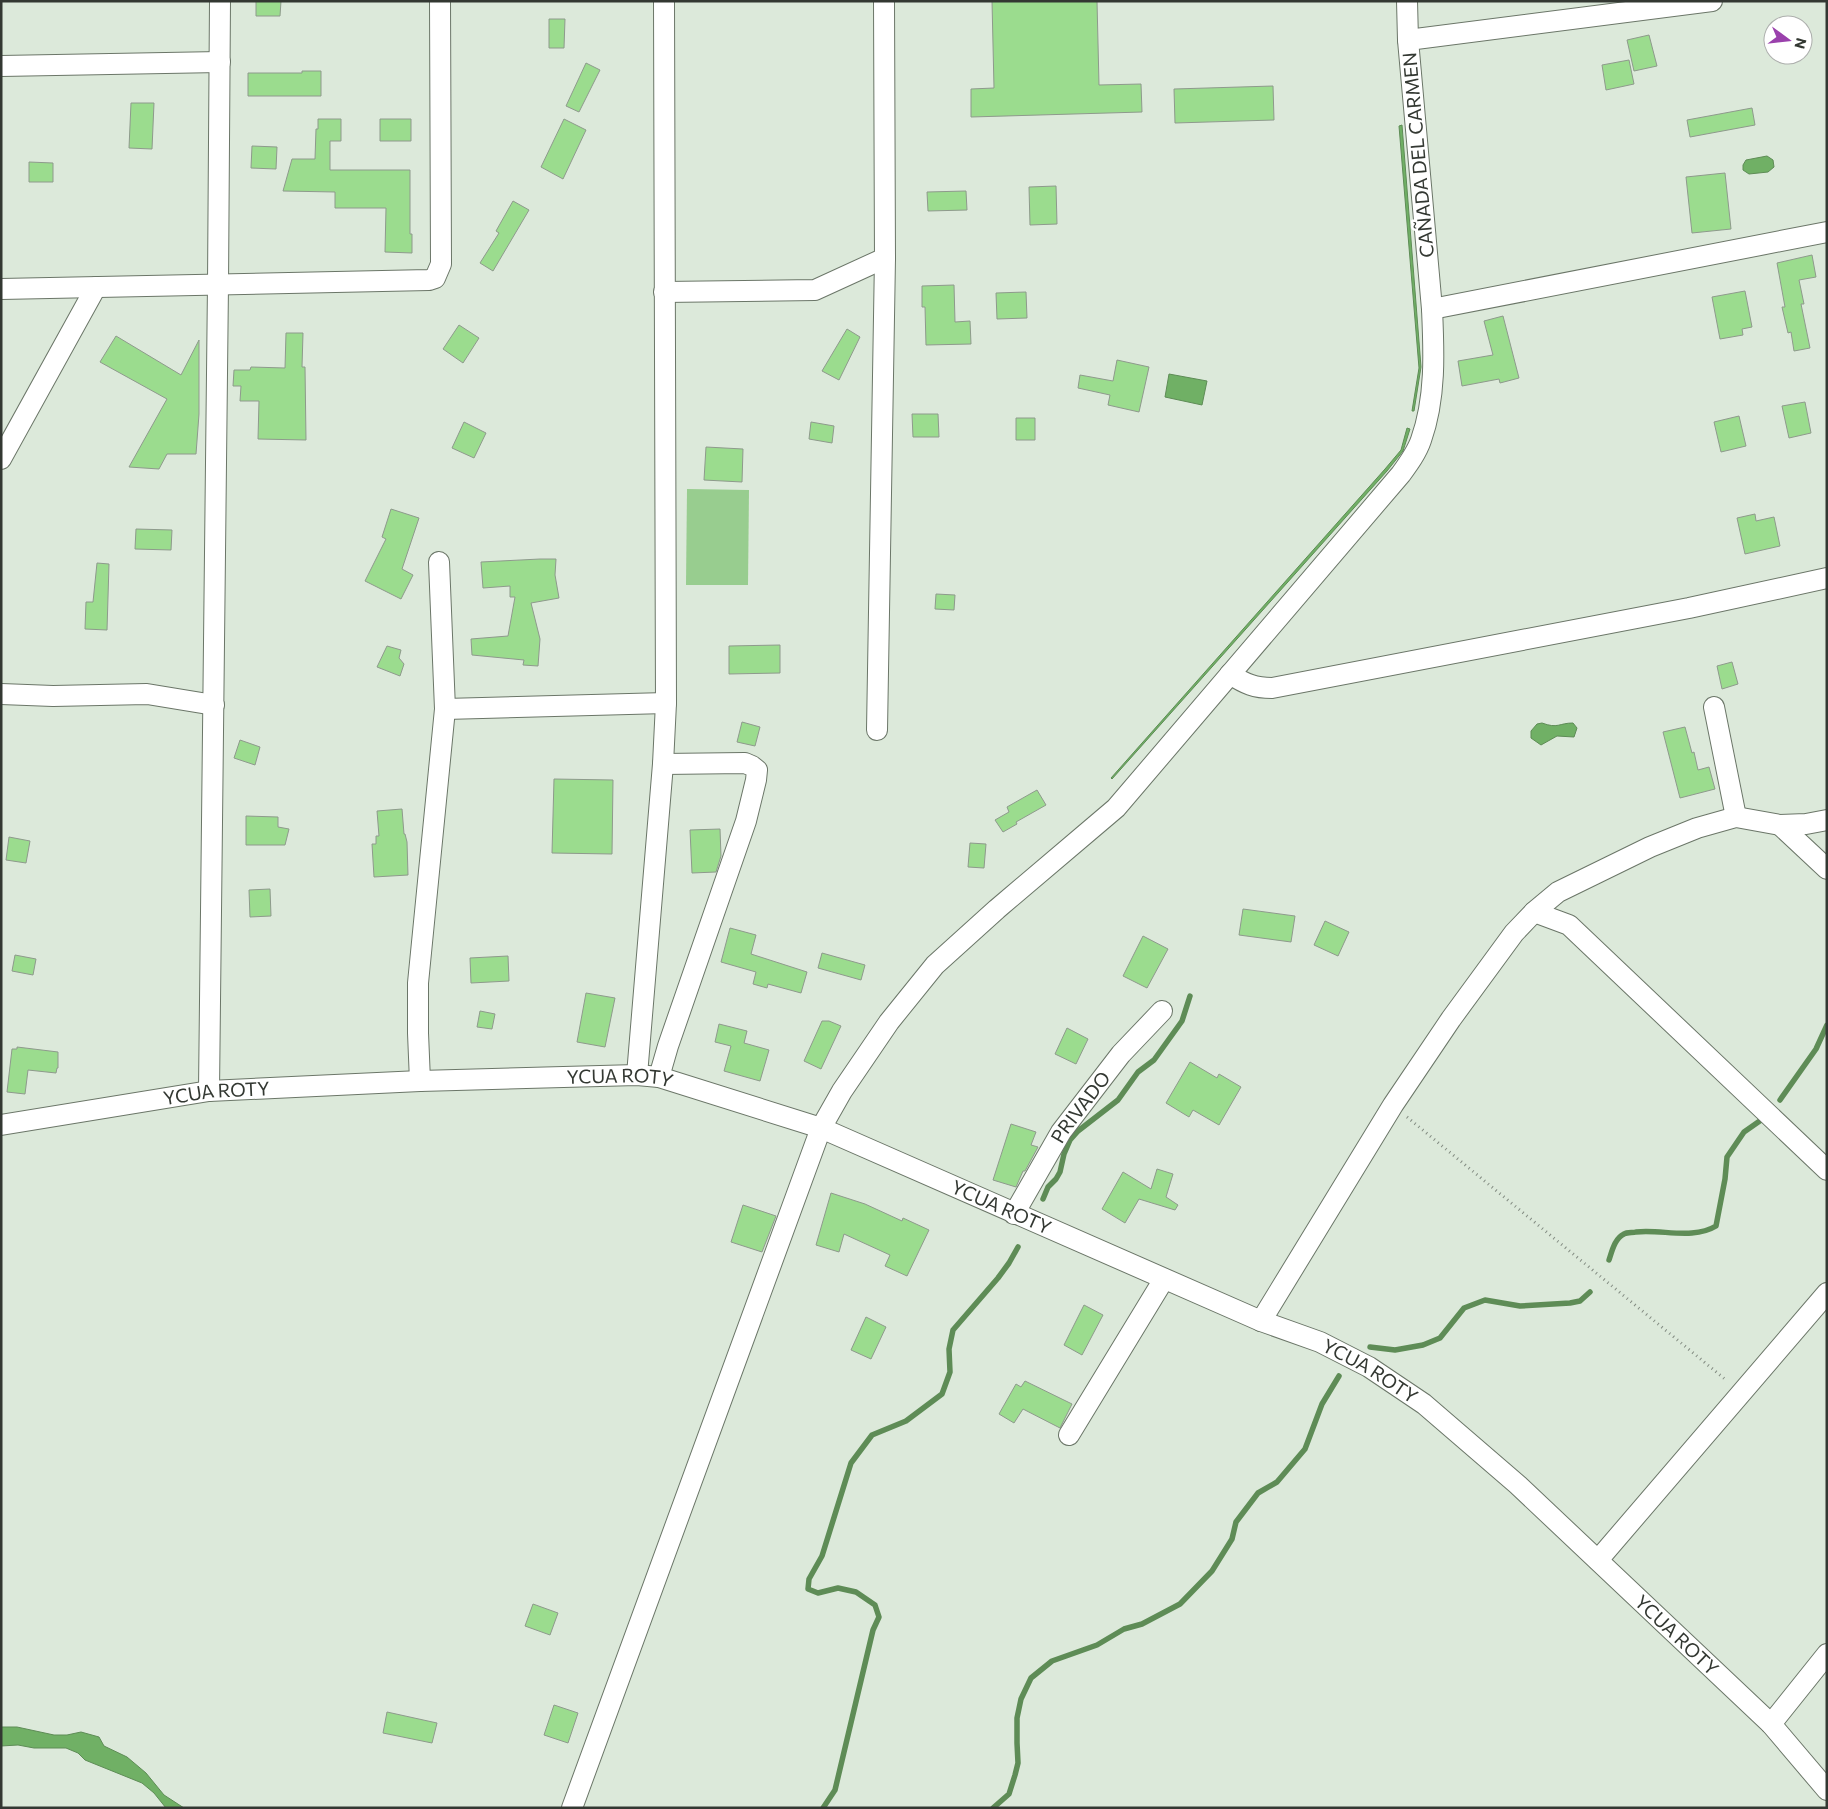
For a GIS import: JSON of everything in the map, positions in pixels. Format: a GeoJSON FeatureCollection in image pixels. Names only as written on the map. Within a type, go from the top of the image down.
{"type":"FeatureCollection","features":[{"type":"Feature","properties":{"kind":"street"},"geometry":{"type":"LineString","coordinates":[[209,1091],[220,1]]}},
{"type":"Feature","properties":{"kind":"street"},"geometry":{"type":"LineString","coordinates":[[1,289],[429,280],[435,278],[441,264],[440,1]]}},
{"type":"Feature","properties":{"kind":"street"},"geometry":{"type":"LineString","coordinates":[[637,1076],[663,764],[666,703],[664,1]]}},
{"type":"Feature","properties":{"kind":"street"},"geometry":{"type":"LineString","coordinates":[[877,730],[885,258],[884,1]]}},
{"type":"Feature","properties":{"kind":"street","name":"CAÑADA DEL CARMEN"},"geometry":{"type":"LineString","coordinates":[[572,1808],[821,1128],[842,1091],[889,1022],[936,965],[997,909],[1116,808],[1401,474],[1421,442],[1428,414],[1433,347],[1432,309],[1408,40],[1407,1]]}},
{"type":"Feature","properties":{"kind":"street"},"geometry":{"type":"LineString","coordinates":[[1408,40],[1712,1]]}},
{"type":"Feature","properties":{"kind":"street"},"geometry":{"type":"LineString","coordinates":[[1,66],[220,62]]}},
{"type":"Feature","properties":{"kind":"street"},"geometry":{"type":"LineString","coordinates":[[1432,309],[1827,232]]}},
{"type":"Feature","properties":{"kind":"street"},"geometry":{"type":"LineString","coordinates":[[664,292],[815,290],[885,258]]}},
{"type":"Feature","properties":{"kind":"street"},"geometry":{"type":"LineString","coordinates":[[1,458],[96,287]]}},
{"type":"Feature","properties":{"kind":"street"},"geometry":{"type":"LineString","coordinates":[[420,1081],[418,983],[445,709],[439,562]]}},
{"type":"Feature","properties":{"kind":"street"},"geometry":{"type":"LineString","coordinates":[[1230,674],[1246,684],[1258,688],[1272,688],[1689,608],[1827,578]]}},
{"type":"Feature","properties":{"kind":"street"},"geometry":{"type":"LineString","coordinates":[[1,694],[53,696],[147,694],[214,705]]}},
{"type":"Feature","properties":{"kind":"street"},"geometry":{"type":"LineString","coordinates":[[445,709],[666,703]]}},
{"type":"Feature","properties":{"kind":"street"},"geometry":{"type":"LineString","coordinates":[[1714,707],[1736,817]]}},
{"type":"Feature","properties":{"kind":"street"},"geometry":{"type":"LineString","coordinates":[[659,1078],[668,1046],[746,821],[756,780],[756,770],[745,763],[663,764]]}},
{"type":"Feature","properties":{"kind":"street"},"geometry":{"type":"LineString","coordinates":[[1261,1321],[1393,1105],[1514,933],[1534,912],[1558,892],[1650,847],[1697,828],[1736,817],[1780,825],[1806,824],[1827,820]]}},
{"type":"Feature","properties":{"kind":"street"},"geometry":{"type":"LineString","coordinates":[[1780,825],[1827,869]]}},
{"type":"Feature","properties":{"kind":"street"},"geometry":{"type":"LineString","coordinates":[[1534,912],[1569,925],[1827,1170]]}},
{"type":"Feature","properties":{"kind":"street","name":"PRIVADO"},"geometry":{"type":"LineString","coordinates":[[1014,1214],[1061,1132],[1121,1054],[1162,1011]]}},
{"type":"Feature","properties":{"kind":"street","name":"YCUA ROTY"},"geometry":{"type":"LineString","coordinates":[[1,1125],[209,1091],[420,1081],[637,1076],[659,1078],[821,1128],[1261,1321],[1320,1342],[1369,1367],[1424,1404],[1518,1485],[1771,1724],[1827,1790]]}},
{"type":"Feature","properties":{"kind":"street"},"geometry":{"type":"LineString","coordinates":[[1069,1435],[1164,1279]]}},
{"type":"Feature","properties":{"kind":"street"},"geometry":{"type":"LineString","coordinates":[[1598,1560],[1827,1293]]}},
{"type":"Feature","properties":{"kind":"street"},"geometry":{"type":"LineString","coordinates":[[1771,1724],[1827,1654]]}},
{"type":"Feature","properties":{"kind":"path"},"geometry":{"type":"LineString","coordinates":[[1393,1105],[1742,1394]]}},
{"type":"Feature","properties":{"kind":"shaded area"},"geometry":{"type":"Polygon","coordinates":[[[1402,125],[1421,367],[1414,411],[1412,411],[1419,368],[1399,126],[1402,125]]]}},
{"type":"Feature","properties":{"kind":"shaded area"},"geometry":{"type":"Polygon","coordinates":[[[1767,156],[1773,160],[1774,167],[1768,172],[1749,174],[1743,170],[1746,160],[1767,156]]]}},
{"type":"Feature","properties":{"kind":"shaded area"},"geometry":{"type":"Polygon","coordinates":[[[1169,374],[1207,381],[1202,405],[1165,397],[1169,374]]]}},
{"type":"Feature","properties":{"kind":"shaded area"},"geometry":{"type":"Polygon","coordinates":[[[1407,428],[1410,429],[1403,451],[1387,471],[1112,779],[1401,450],[1407,428]]]}},
{"type":"Feature","properties":{"kind":"shaded area"},"geometry":{"type":"Polygon","coordinates":[[[687,489],[749,490],[748,585],[686,585],[687,489]]]}},
{"type":"Feature","properties":{"kind":"shaded area"},"geometry":{"type":"Polygon","coordinates":[[[1542,723],[1555,726],[1573,723],[1577,728],[1574,737],[1557,736],[1541,745],[1531,738],[1531,731],[1537,724],[1542,723]]]}},
{"type":"Feature","properties":{"kind":"shaded area"},"geometry":{"type":"Polygon","coordinates":[[[1,1727],[17,1727],[54,1735],[81,1732],[99,1737],[104,1746],[127,1757],[146,1773],[164,1795],[184,1808],[166,1808],[154,1793],[142,1783],[85,1760],[78,1753],[66,1748],[34,1748],[18,1745],[1,1746],[1,1727]]]}},
{"type":"Feature","properties":{"kind":"building"},"geometry":{"type":"Polygon","coordinates":[[[256,1],[281,1],[280,16],[256,16],[256,1]]]}},
{"type":"Feature","properties":{"kind":"building"},"geometry":{"type":"Polygon","coordinates":[[[992,1],[1097,1],[1099,85],[1141,84],[1142,112],[971,117],[971,89],[994,88],[992,1]]]}},
{"type":"Feature","properties":{"kind":"building"},"geometry":{"type":"Polygon","coordinates":[[[549,19],[565,19],[564,48],[549,48],[549,19]]]}},
{"type":"Feature","properties":{"kind":"building"},"geometry":{"type":"Polygon","coordinates":[[[1649,35],[1657,66],[1634,71],[1627,40],[1649,35]]]}},
{"type":"Feature","properties":{"kind":"building"},"geometry":{"type":"Polygon","coordinates":[[[1629,60],[1634,84],[1606,90],[1602,65],[1629,60]]]}},
{"type":"Feature","properties":{"kind":"building"},"geometry":{"type":"Polygon","coordinates":[[[586,63],[600,70],[579,112],[566,106],[586,63]]]}},
{"type":"Feature","properties":{"kind":"building"},"geometry":{"type":"Polygon","coordinates":[[[302,71],[321,71],[321,96],[248,96],[248,73],[302,73],[302,71]]]}},
{"type":"Feature","properties":{"kind":"building"},"geometry":{"type":"Polygon","coordinates":[[[1273,86],[1274,120],[1175,123],[1174,89],[1273,86]]]}},
{"type":"Feature","properties":{"kind":"building"},"geometry":{"type":"Polygon","coordinates":[[[131,103],[154,103],[152,149],[129,148],[131,103]]]}},
{"type":"Feature","properties":{"kind":"building"},"geometry":{"type":"Polygon","coordinates":[[[1752,108],[1755,125],[1690,137],[1687,120],[1752,108]]]}},
{"type":"Feature","properties":{"kind":"building"},"geometry":{"type":"Polygon","coordinates":[[[318,119],[341,119],[341,141],[330,141],[330,170],[410,170],[410,234],[412,234],[412,253],[385,252],[386,208],[335,208],[335,192],[283,191],[292,159],[315,159],[318,119]]]}},
{"type":"Feature","properties":{"kind":"building"},"geometry":{"type":"Polygon","coordinates":[[[380,119],[411,119],[411,141],[380,141],[380,119]]]}},
{"type":"Feature","properties":{"kind":"building"},"geometry":{"type":"Polygon","coordinates":[[[564,119],[586,130],[563,179],[541,167],[564,119]]]}},
{"type":"Feature","properties":{"kind":"building"},"geometry":{"type":"Polygon","coordinates":[[[252,146],[277,147],[276,169],[251,168],[252,146]]]}},
{"type":"Feature","properties":{"kind":"building"},"geometry":{"type":"Polygon","coordinates":[[[29,162],[53,163],[53,182],[29,182],[29,162]]]}},
{"type":"Feature","properties":{"kind":"building"},"geometry":{"type":"Polygon","coordinates":[[[1725,173],[1731,229],[1692,233],[1686,177],[1725,173]]]}},
{"type":"Feature","properties":{"kind":"building"},"geometry":{"type":"Polygon","coordinates":[[[1056,186],[1057,224],[1030,225],[1029,187],[1056,186]]]}},
{"type":"Feature","properties":{"kind":"building"},"geometry":{"type":"Polygon","coordinates":[[[966,191],[967,210],[928,211],[927,192],[966,191]]]}},
{"type":"Feature","properties":{"kind":"building"},"geometry":{"type":"Polygon","coordinates":[[[513,201],[529,210],[493,271],[480,263],[499,233],[496,231],[513,201]]]}},
{"type":"Feature","properties":{"kind":"building"},"geometry":{"type":"Polygon","coordinates":[[[1812,255],[1816,277],[1799,280],[1804,304],[1801,304],[1810,348],[1794,351],[1791,332],[1788,333],[1782,307],[1785,307],[1777,263],[1812,255]]]}},
{"type":"Feature","properties":{"kind":"building"},"geometry":{"type":"Polygon","coordinates":[[[954,285],[955,322],[970,321],[971,344],[926,345],[925,307],[922,307],[922,286],[954,285]]]}},
{"type":"Feature","properties":{"kind":"building"},"geometry":{"type":"Polygon","coordinates":[[[1745,291],[1752,327],[1742,329],[1743,335],[1720,339],[1712,297],[1745,291]]]}},
{"type":"Feature","properties":{"kind":"building"},"geometry":{"type":"Polygon","coordinates":[[[1026,292],[1027,318],[997,319],[996,293],[1026,292]]]}},
{"type":"Feature","properties":{"kind":"building"},"geometry":{"type":"Polygon","coordinates":[[[1503,316],[1519,378],[1500,383],[1499,379],[1462,386],[1458,361],[1493,355],[1484,321],[1503,316]]]}},
{"type":"Feature","properties":{"kind":"building"},"geometry":{"type":"Polygon","coordinates":[[[459,325],[479,338],[463,363],[443,349],[459,325]]]}},
{"type":"Feature","properties":{"kind":"building"},"geometry":{"type":"Polygon","coordinates":[[[847,329],[860,337],[839,380],[822,371],[847,329]]]}},
{"type":"Feature","properties":{"kind":"building"},"geometry":{"type":"Polygon","coordinates":[[[286,333],[303,333],[302,367],[305,367],[306,440],[258,439],[259,401],[240,401],[241,386],[233,386],[234,370],[250,370],[251,367],[285,368],[286,333]]]}},
{"type":"Feature","properties":{"kind":"building"},"geometry":{"type":"Polygon","coordinates":[[[116,336],[181,375],[199,340],[199,414],[196,454],[167,454],[159,469],[129,467],[167,399],[100,362],[116,336]]]}},
{"type":"Feature","properties":{"kind":"building"},"geometry":{"type":"Polygon","coordinates":[[[1117,360],[1149,367],[1139,412],[1108,405],[1110,395],[1078,388],[1080,375],[1113,381],[1117,360]]]}},
{"type":"Feature","properties":{"kind":"building"},"geometry":{"type":"Polygon","coordinates":[[[1805,402],[1811,433],[1789,438],[1782,406],[1805,402]]]}},
{"type":"Feature","properties":{"kind":"building"},"geometry":{"type":"Polygon","coordinates":[[[912,414],[938,414],[939,437],[913,437],[912,414]]]}},
{"type":"Feature","properties":{"kind":"building"},"geometry":{"type":"Polygon","coordinates":[[[1739,416],[1746,446],[1721,452],[1714,422],[1739,416]]]}},
{"type":"Feature","properties":{"kind":"building"},"geometry":{"type":"Polygon","coordinates":[[[1016,418],[1035,418],[1035,440],[1016,440],[1016,418]]]}},
{"type":"Feature","properties":{"kind":"building"},"geometry":{"type":"Polygon","coordinates":[[[464,422],[486,433],[474,458],[452,448],[464,422]]]}},
{"type":"Feature","properties":{"kind":"building"},"geometry":{"type":"Polygon","coordinates":[[[811,422],[834,426],[832,443],[809,439],[811,422]]]}},
{"type":"Feature","properties":{"kind":"building"},"geometry":{"type":"Polygon","coordinates":[[[706,447],[743,449],[742,482],[704,480],[706,447]]]}},
{"type":"Feature","properties":{"kind":"building"},"geometry":{"type":"Polygon","coordinates":[[[391,509],[419,518],[402,569],[413,575],[401,599],[365,581],[386,539],[382,537],[391,509]]]}},
{"type":"Feature","properties":{"kind":"building"},"geometry":{"type":"Polygon","coordinates":[[[1755,514],[1756,521],[1774,517],[1780,546],[1745,554],[1737,518],[1755,514]]]}},
{"type":"Feature","properties":{"kind":"building"},"geometry":{"type":"Polygon","coordinates":[[[136,529],[172,530],[171,550],[135,549],[136,529]]]}},
{"type":"Feature","properties":{"kind":"building"},"geometry":{"type":"Polygon","coordinates":[[[556,559],[555,575],[559,598],[531,603],[540,639],[538,666],[523,665],[524,660],[472,655],[471,639],[508,636],[515,597],[510,597],[510,586],[483,588],[481,562],[556,559]]]}},
{"type":"Feature","properties":{"kind":"building"},"geometry":{"type":"Polygon","coordinates":[[[97,563],[109,564],[107,630],[85,629],[86,602],[93,602],[97,563]]]}},
{"type":"Feature","properties":{"kind":"building"},"geometry":{"type":"Polygon","coordinates":[[[936,594],[955,595],[954,610],[935,609],[936,594]]]}},
{"type":"Feature","properties":{"kind":"building"},"geometry":{"type":"Polygon","coordinates":[[[780,645],[780,673],[729,674],[729,646],[780,645]]]}},
{"type":"Feature","properties":{"kind":"building"},"geometry":{"type":"Polygon","coordinates":[[[387,646],[401,650],[399,658],[404,664],[400,676],[377,667],[387,646]]]}},
{"type":"Feature","properties":{"kind":"building"},"geometry":{"type":"Polygon","coordinates":[[[1732,662],[1738,684],[1722,689],[1717,666],[1732,662]]]}},
{"type":"Feature","properties":{"kind":"building"},"geometry":{"type":"Polygon","coordinates":[[[742,722],[760,727],[755,746],[737,742],[742,722]]]}},
{"type":"Feature","properties":{"kind":"building"},"geometry":{"type":"Polygon","coordinates":[[[1685,727],[1698,770],[1709,767],[1715,789],[1680,798],[1663,732],[1685,727]]]}},
{"type":"Feature","properties":{"kind":"building"},"geometry":{"type":"Polygon","coordinates":[[[240,740],[260,747],[255,765],[234,758],[240,740]]]}},
{"type":"Feature","properties":{"kind":"building"},"geometry":{"type":"Polygon","coordinates":[[[554,779],[613,780],[612,854],[552,853],[554,779]]]}},
{"type":"Feature","properties":{"kind":"building"},"geometry":{"type":"Polygon","coordinates":[[[1037,790],[1046,805],[1016,822],[1017,824],[1003,832],[995,820],[1009,812],[1007,807],[1037,790]]]}},
{"type":"Feature","properties":{"kind":"building"},"geometry":{"type":"Polygon","coordinates":[[[402,809],[404,834],[407,842],[408,875],[374,877],[372,844],[376,844],[376,836],[379,836],[377,811],[402,809]]]}},
{"type":"Feature","properties":{"kind":"building"},"geometry":{"type":"Polygon","coordinates":[[[246,816],[278,817],[278,827],[289,829],[285,845],[246,845],[246,816]]]}},
{"type":"Feature","properties":{"kind":"building"},"geometry":{"type":"Polygon","coordinates":[[[720,829],[721,856],[716,872],[692,873],[690,830],[720,829]]]}},
{"type":"Feature","properties":{"kind":"building"},"geometry":{"type":"Polygon","coordinates":[[[9,837],[30,841],[26,863],[6,860],[9,837]]]}},
{"type":"Feature","properties":{"kind":"building"},"geometry":{"type":"Polygon","coordinates":[[[970,843],[986,844],[984,868],[968,867],[970,843]]]}},
{"type":"Feature","properties":{"kind":"building"},"geometry":{"type":"Polygon","coordinates":[[[270,889],[271,916],[250,917],[249,890],[270,889]]]}},
{"type":"Feature","properties":{"kind":"building"},"geometry":{"type":"Polygon","coordinates":[[[1243,909],[1295,916],[1291,942],[1239,935],[1243,909]]]}},
{"type":"Feature","properties":{"kind":"building"},"geometry":{"type":"Polygon","coordinates":[[[1325,921],[1349,932],[1338,956],[1314,945],[1325,921]]]}},
{"type":"Feature","properties":{"kind":"building"},"geometry":{"type":"Polygon","coordinates":[[[730,928],[756,935],[751,954],[807,972],[801,993],[768,984],[767,988],[753,984],[756,972],[721,962],[730,928]]]}},
{"type":"Feature","properties":{"kind":"building"},"geometry":{"type":"Polygon","coordinates":[[[1143,936],[1168,949],[1147,988],[1123,976],[1143,936]]]}},
{"type":"Feature","properties":{"kind":"building"},"geometry":{"type":"Polygon","coordinates":[[[822,953],[865,965],[861,980],[818,968],[822,953]]]}},
{"type":"Feature","properties":{"kind":"building"},"geometry":{"type":"Polygon","coordinates":[[[15,955],[36,959],[33,975],[12,971],[15,955]]]}},
{"type":"Feature","properties":{"kind":"building"},"geometry":{"type":"Polygon","coordinates":[[[508,956],[509,981],[471,983],[470,958],[508,956]]]}},
{"type":"Feature","properties":{"kind":"building"},"geometry":{"type":"Polygon","coordinates":[[[586,993],[615,998],[605,1047],[577,1042],[586,993]]]}},
{"type":"Feature","properties":{"kind":"building"},"geometry":{"type":"Polygon","coordinates":[[[480,1011],[495,1014],[492,1029],[477,1027],[480,1011]]]}},
{"type":"Feature","properties":{"kind":"building"},"geometry":{"type":"Polygon","coordinates":[[[822,1021],[829,1021],[841,1026],[821,1069],[804,1061],[822,1021]]]}},
{"type":"Feature","properties":{"kind":"building"},"geometry":{"type":"Polygon","coordinates":[[[719,1024],[747,1031],[744,1043],[769,1050],[760,1081],[724,1071],[731,1046],[715,1042],[719,1024]]]}},
{"type":"Feature","properties":{"kind":"building"},"geometry":{"type":"Polygon","coordinates":[[[1067,1028],[1088,1039],[1076,1064],[1055,1054],[1067,1028]]]}},
{"type":"Feature","properties":{"kind":"building"},"geometry":{"type":"Polygon","coordinates":[[[17,1047],[58,1052],[58,1068],[56,1073],[28,1070],[25,1094],[7,1092],[12,1049],[17,1049],[17,1047]]]}},
{"type":"Feature","properties":{"kind":"building"},"geometry":{"type":"Polygon","coordinates":[[[1190,1062],[1217,1078],[1219,1074],[1241,1087],[1219,1125],[1193,1110],[1189,1117],[1166,1103],[1190,1062]]]}},
{"type":"Feature","properties":{"kind":"building"},"geometry":{"type":"Polygon","coordinates":[[[1011,1124],[1036,1132],[1031,1145],[1038,1147],[1025,1171],[1023,1171],[1016,1187],[993,1180],[1011,1124]]]}},
{"type":"Feature","properties":{"kind":"building"},"geometry":{"type":"Polygon","coordinates":[[[1157,1169],[1173,1174],[1166,1197],[1178,1205],[1175,1210],[1139,1199],[1125,1223],[1102,1209],[1123,1172],[1151,1189],[1157,1169]]]}},
{"type":"Feature","properties":{"kind":"building"},"geometry":{"type":"Polygon","coordinates":[[[831,1193],[865,1204],[902,1221],[903,1218],[929,1230],[907,1276],[885,1266],[890,1255],[844,1234],[839,1252],[816,1245],[831,1193]]]}},
{"type":"Feature","properties":{"kind":"building"},"geometry":{"type":"Polygon","coordinates":[[[743,1205],[776,1216],[762,1252],[731,1242],[743,1205]]]}},
{"type":"Feature","properties":{"kind":"building"},"geometry":{"type":"Polygon","coordinates":[[[1084,1305],[1103,1315],[1082,1355],[1064,1345],[1084,1305]]]}},
{"type":"Feature","properties":{"kind":"building"},"geometry":{"type":"Polygon","coordinates":[[[866,1317],[886,1327],[871,1359],[851,1350],[866,1317]]]}},
{"type":"Feature","properties":{"kind":"building"},"geometry":{"type":"Polygon","coordinates":[[[1025,1381],[1072,1404],[1060,1428],[1023,1409],[1014,1423],[999,1414],[1016,1384],[1021,1387],[1025,1381]]]}},
{"type":"Feature","properties":{"kind":"building"},"geometry":{"type":"Polygon","coordinates":[[[533,1604],[558,1613],[550,1635],[525,1626],[533,1604]]]}},
{"type":"Feature","properties":{"kind":"building"},"geometry":{"type":"Polygon","coordinates":[[[554,1705],[578,1713],[568,1743],[544,1735],[554,1705]]]}},
{"type":"Feature","properties":{"kind":"building"},"geometry":{"type":"Polygon","coordinates":[[[387,1712],[437,1723],[432,1743],[383,1733],[387,1712]]]}},
{"type":"Feature","properties":{"kind":"waterway"},"geometry":{"type":"LineString","coordinates":[[1043,1199],[1048,1187],[1060,1172],[1064,1154],[1070,1140],[1078,1131],[1118,1100],[1138,1072],[1154,1060],[1182,1021],[1190,996]]}},
{"type":"Feature","properties":{"kind":"waterway"},"geometry":{"type":"LineString","coordinates":[[1780,1100],[1816,1049],[1827,1025]]}},
{"type":"Feature","properties":{"kind":"waterway"},"geometry":{"type":"LineString","coordinates":[[1609,1260],[1616,1242],[1625,1233],[1646,1231],[1687,1233],[1707,1230],[1716,1226],[1727,1157],[1744,1132],[1764,1118]]}},
{"type":"Feature","properties":{"kind":"waterway"},"geometry":{"type":"LineString","coordinates":[[823,1808],[835,1790],[873,1630],[879,1617],[875,1605],[856,1592],[838,1588],[818,1593],[808,1589],[809,1579],[822,1556],[851,1463],[872,1435],[906,1421],[942,1394],[950,1372],[949,1349],[953,1330],[998,1278],[1018,1247]]}},
{"type":"Feature","properties":{"kind":"waterway"},"geometry":{"type":"LineString","coordinates":[[1370,1347],[1395,1350],[1423,1345],[1440,1338],[1464,1308],[1485,1300],[1520,1306],[1570,1303],[1580,1301],[1590,1292]]}},
{"type":"Feature","properties":{"kind":"waterway"},"geometry":{"type":"LineString","coordinates":[[993,1808],[1009,1794],[1015,1775],[1018,1763],[1017,1718],[1021,1699],[1031,1678],[1052,1661],[1097,1645],[1124,1629],[1142,1624],[1180,1604],[1212,1571],[1232,1539],[1236,1522],[1258,1493],[1277,1482],[1305,1449],[1322,1404],[1339,1376]]}}]}
